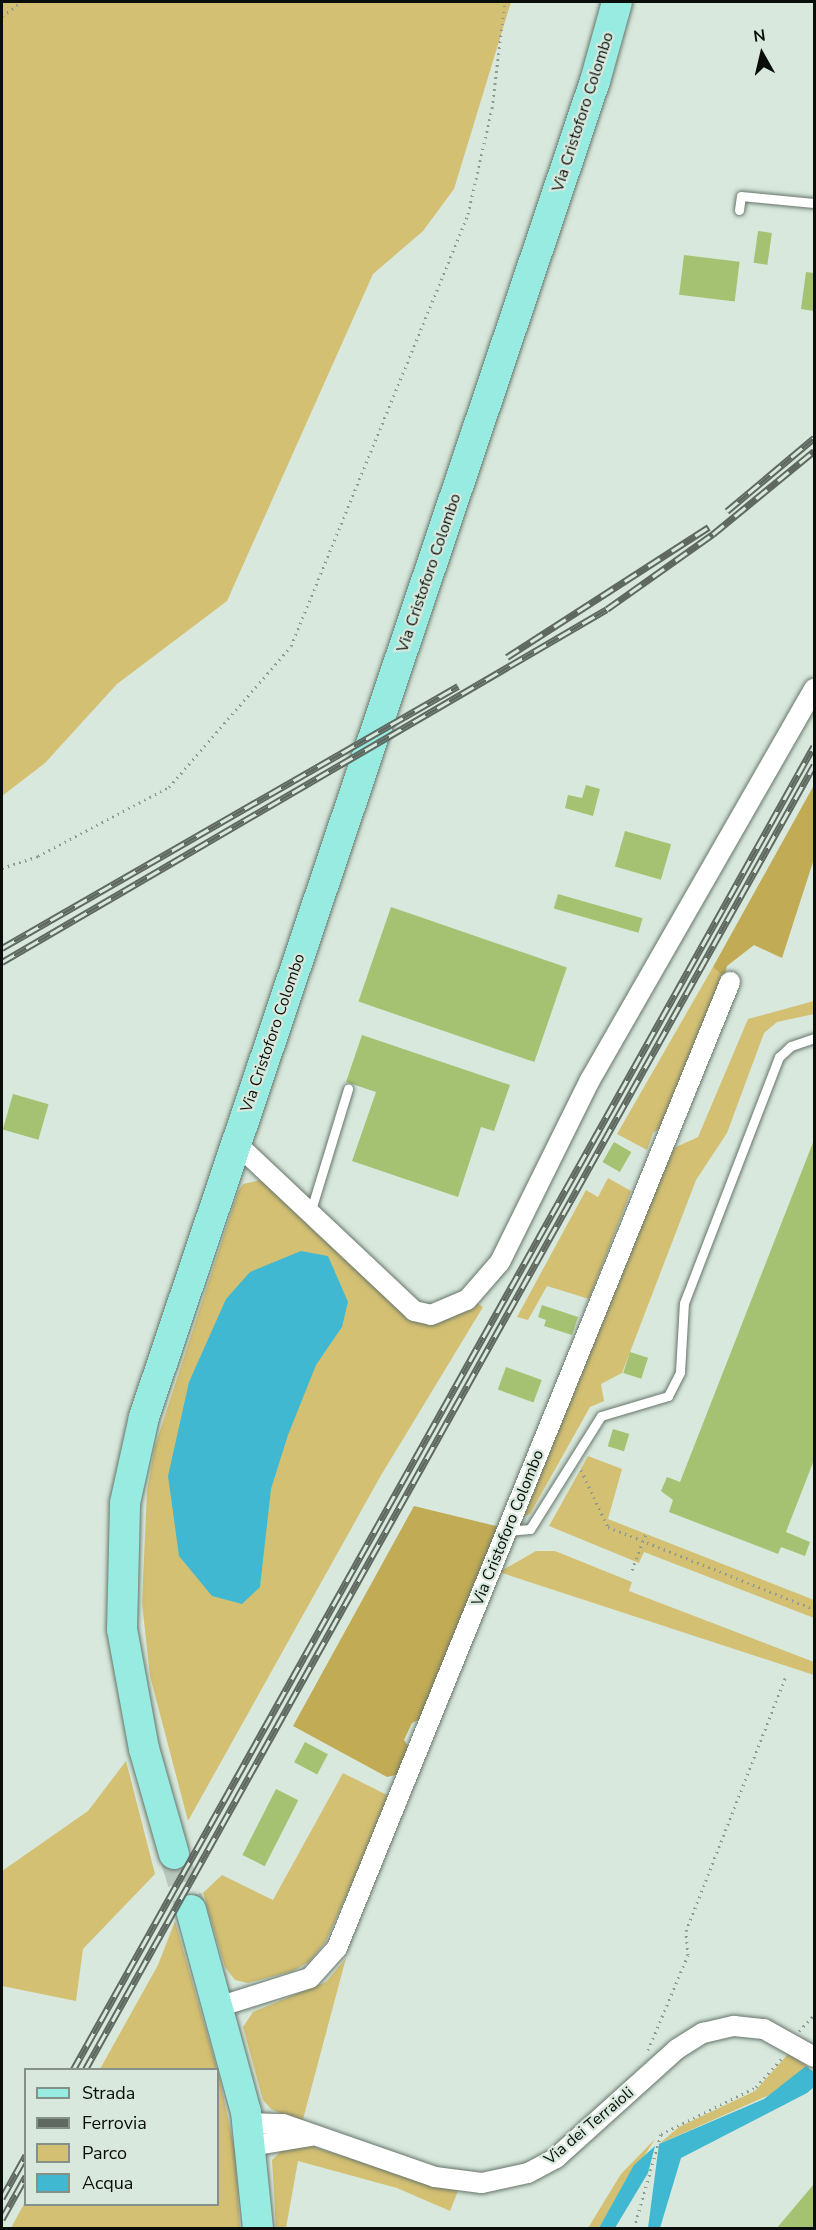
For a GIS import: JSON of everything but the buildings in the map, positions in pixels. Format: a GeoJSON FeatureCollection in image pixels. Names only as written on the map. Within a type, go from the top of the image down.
{"type":"FeatureCollection","features":[{"type":"Feature","properties":{"kind":"main road","name":"Via Cristoforo Colombo"},"geometry":{"type":"LineString","coordinates":[[174,1854],[128,1668],[120,1579],[125,1503],[144,1417],[592,92],[617,2]]}},
{"type":"Feature","properties":{"kind":"main road"},"geometry":{"type":"LineString","coordinates":[[191,1910],[250,2134],[258,2229]]}},
{"type":"Feature","properties":{"kind":"street"},"geometry":{"type":"LineString","coordinates":[[236,1143],[310,1210],[414,1311],[431,1315],[448,1311],[487,1280],[590,1080],[814,689]]}},
{"type":"Feature","properties":{"kind":"street","name":"Via Cristoforo Colombo"},"geometry":{"type":"LineString","coordinates":[[218,2007],[310,1978],[337,1948],[730,982]]}},
{"type":"Feature","properties":{"kind":"street","name":"Via dei Terraioli"},"geometry":{"type":"LineString","coordinates":[[250,2134],[283,2124],[311,2136],[435,2177],[496,2181],[556,2158],[689,2040],[720,2028],[764,2029],[793,2042],[814,2057]]}},
{"type":"Feature","properties":{"kind":"lane"},"geometry":{"type":"LineString","coordinates":[[739,210],[741,196],[814,203]]}},
{"type":"Feature","properties":{"kind":"lane"},"geometry":{"type":"LineString","coordinates":[[507,1531],[530,1529],[601,1416],[618,1407],[659,1402],[674,1387],[683,1356],[684,1303],[780,1058],[791,1046],[814,1038]]}},
{"type":"Feature","properties":{"kind":"lane"},"geometry":{"type":"LineString","coordinates":[[310,1210],[348,1089]]}},
{"type":"Feature","properties":{"kind":"path"},"geometry":{"type":"LineString","coordinates":[[2,16],[21,2]]}},
{"type":"Feature","properties":{"kind":"path"},"geometry":{"type":"LineString","coordinates":[[2,868],[38,856],[169,787],[291,646],[468,214],[492,108],[505,2]]}},
{"type":"Feature","properties":{"kind":"path"},"geometry":{"type":"LineString","coordinates":[[571,1462],[585,1474],[604,1523],[643,1541],[814,1609]]}},
{"type":"Feature","properties":{"kind":"path"},"geometry":{"type":"LineString","coordinates":[[632,1570],[646,1534]]}},
{"type":"Feature","properties":{"kind":"path"},"geometry":{"type":"LineString","coordinates":[[653,2070],[649,2048],[688,1955],[686,1931],[785,1678]]}},
{"type":"Feature","properties":{"kind":"path"},"geometry":{"type":"LineString","coordinates":[[634,2229],[659,2140],[668,2129],[756,2087],[814,2015]]}},
{"type":"Feature","properties":{"kind":"green space"},"geometry":{"type":"Polygon","coordinates":[[[2,2],[511,2],[454,189],[423,231],[373,274],[227,601],[117,684],[45,763],[2,796],[2,2]]]}},
{"type":"Feature","properties":{"kind":"green space"},"geometry":{"type":"Polygon","coordinates":[[[713,967],[724,977],[667,1123],[653,1133],[647,1150],[617,1134],[713,967]]]}},
{"type":"Feature","properties":{"kind":"green space"},"geometry":{"type":"Polygon","coordinates":[[[814,1001],[814,1014],[777,1022],[764,1033],[727,1133],[696,1180],[622,1373],[601,1384],[604,1401],[590,1407],[530,1514],[523,1517],[592,1337],[674,1148],[698,1137],[748,1019],[814,1001]]]}},
{"type":"Feature","properties":{"kind":"green space"},"geometry":{"type":"Polygon","coordinates":[[[608,1178],[631,1191],[589,1299],[547,1286],[528,1320],[517,1317],[586,1190],[598,1197],[608,1178]]]}},
{"type":"Feature","properties":{"kind":"green space"},"geometry":{"type":"Polygon","coordinates":[[[260,1180],[431,1322],[452,1318],[472,1300],[483,1307],[380,1477],[188,1821],[150,1676],[142,1603],[147,1491],[155,1446],[238,1192],[243,1184],[260,1180]]]}},
{"type":"Feature","properties":{"kind":"green space"},"geometry":{"type":"Polygon","coordinates":[[[588,1456],[622,1469],[608,1519],[814,1600],[814,1618],[644,1552],[639,1563],[549,1526],[588,1456]]]}},
{"type":"Feature","properties":{"kind":"green space"},"geometry":{"type":"Polygon","coordinates":[[[536,1551],[555,1551],[632,1582],[629,1591],[814,1662],[814,1675],[499,1572],[536,1551]]]}},
{"type":"Feature","properties":{"kind":"green space"},"geometry":{"type":"Polygon","coordinates":[[[126,1761],[155,1874],[83,1949],[76,2001],[2,1986],[2,1871],[88,1811],[126,1761]]]}},
{"type":"Feature","properties":{"kind":"green space"},"geometry":{"type":"Polygon","coordinates":[[[343,1773],[391,1797],[326,1941],[309,1962],[293,1971],[248,1983],[235,1980],[225,1967],[203,1893],[222,1875],[273,1900],[343,1773]]]}},
{"type":"Feature","properties":{"kind":"green space"},"geometry":{"type":"Polygon","coordinates":[[[175,1921],[217,2068],[101,2068],[158,1965],[175,1921]]]}},
{"type":"Feature","properties":{"kind":"green space"},"geometry":{"type":"Polygon","coordinates":[[[346,1958],[302,2123],[271,2109],[263,2100],[243,2027],[253,2012],[326,1982],[346,1958]]]}},
{"type":"Feature","properties":{"kind":"green space"},"geometry":{"type":"Polygon","coordinates":[[[789,2053],[806,2066],[778,2091],[659,2144],[679,2127],[755,2091],[789,2053]]]}},
{"type":"Feature","properties":{"kind":"green space"},"geometry":{"type":"Polygon","coordinates":[[[219,2076],[235,2152],[240,2228],[11,2228],[24,2204],[24,2206],[219,2206],[219,2076]]]}},
{"type":"Feature","properties":{"kind":"green space"},"geometry":{"type":"Polygon","coordinates":[[[655,2139],[599,2228],[588,2228],[621,2174],[655,2139]]]}},
{"type":"Feature","properties":{"kind":"green space"},"geometry":{"type":"Polygon","coordinates":[[[305,2144],[428,2184],[458,2191],[450,2211],[397,2188],[298,2161],[286,2228],[276,2228],[272,2160],[282,2150],[305,2144]]]}},
{"type":"Feature","properties":{"kind":"shaded area"},"geometry":{"type":"Polygon","coordinates":[[[814,785],[814,859],[782,958],[754,945],[727,966],[724,977],[713,967],[814,785]]]}},
{"type":"Feature","properties":{"kind":"shaded area"},"geometry":{"type":"Polygon","coordinates":[[[414,1506],[500,1527],[423,1718],[412,1723],[404,1740],[410,1749],[400,1774],[387,1777],[293,1726],[414,1506]]]}},
{"type":"Feature","properties":{"kind":"water"},"geometry":{"type":"Polygon","coordinates":[[[301,1251],[328,1256],[348,1302],[342,1327],[316,1365],[288,1435],[271,1489],[260,1587],[242,1604],[212,1596],[179,1556],[168,1476],[189,1382],[226,1299],[250,1272],[301,1251]]]}},
{"type":"Feature","properties":{"kind":"water"},"geometry":{"type":"Polygon","coordinates":[[[806,2066],[814,2072],[814,2087],[807,2093],[681,2158],[660,2228],[648,2228],[659,2144],[764,2099],[806,2066]]]}},
{"type":"Feature","properties":{"kind":"water"},"geometry":{"type":"Polygon","coordinates":[[[655,2146],[648,2173],[615,2228],[599,2228],[634,2165],[655,2146]]]}},
{"type":"Feature","properties":{"kind":"tunnel"},"geometry":{"type":"LineString","coordinates":[[174,1854],[191,1910]]}},
{"type":"Feature","properties":{"kind":"railway"},"geometry":{"type":"LineString","coordinates":[[727,511],[814,438]]}},
{"type":"Feature","properties":{"kind":"railway"},"geometry":{"type":"LineString","coordinates":[[2,962],[607,609],[713,534],[814,451]]}},
{"type":"Feature","properties":{"kind":"railway"},"geometry":{"type":"LineString","coordinates":[[507,657],[709,527]]}},
{"type":"Feature","properties":{"kind":"railway"},"geometry":{"type":"LineString","coordinates":[[2,948],[458,686]]}},
{"type":"Feature","properties":{"kind":"railway"},"geometry":{"type":"LineString","coordinates":[[74,2068],[814,746]]}},
{"type":"Feature","properties":{"kind":"railway"},"geometry":{"type":"LineString","coordinates":[[86,2068],[814,765]]}},
{"type":"Feature","properties":{"kind":"railway"},"geometry":{"type":"LineString","coordinates":[[2,2198],[24,2159]]}},
{"type":"Feature","properties":{"kind":"railway"},"geometry":{"type":"LineString","coordinates":[[2,2219],[24,2180]]}}]}
